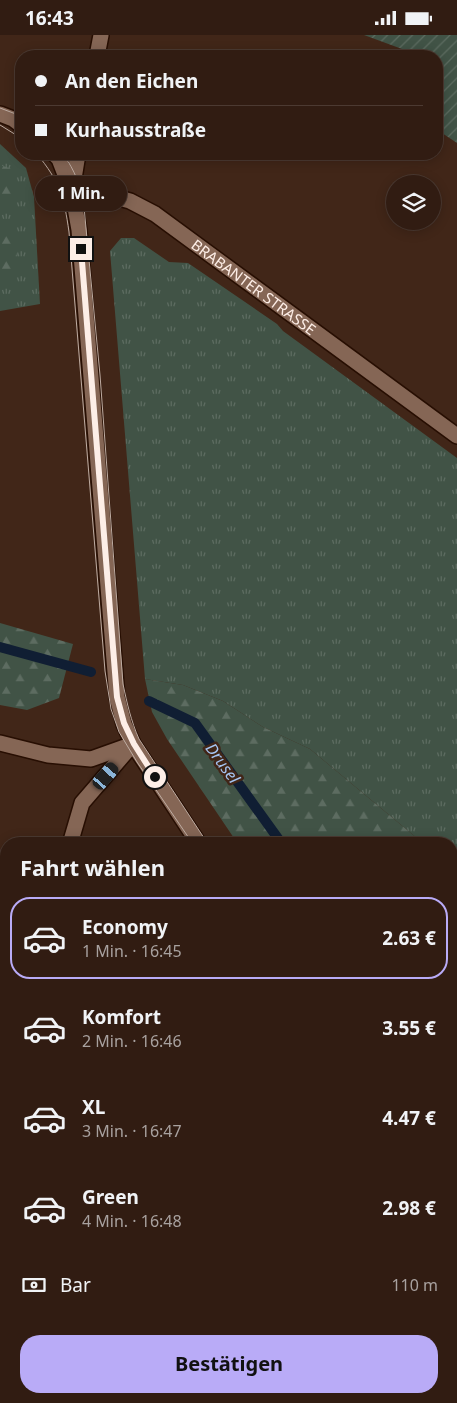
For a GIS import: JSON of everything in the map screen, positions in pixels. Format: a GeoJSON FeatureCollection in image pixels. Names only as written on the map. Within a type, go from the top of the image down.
{"type":"FeatureCollection","features":[{"type":"Feature","properties":{"kind":"street"},"geometry":{"type":"LineString","coordinates":[[98,50],[101,35]]}},
{"type":"Feature","properties":{"kind":"street"},"geometry":{"type":"LineString","coordinates":[[0,114],[15,120]]}},
{"type":"Feature","properties":{"kind":"street"},"geometry":{"type":"LineString","coordinates":[[59,160],[72,191],[79,230],[117,697],[124,723],[134,744],[195,837]]}},
{"type":"Feature","properties":{"kind":"street"},"geometry":{"type":"LineString","coordinates":[[72,191],[77,160]]}},
{"type":"Feature","properties":{"kind":"street","name":"BRABANTER STRASSE"},"geometry":{"type":"LineString","coordinates":[[72,191],[100,193],[130,201],[155,214],[457,435]]}},
{"type":"Feature","properties":{"kind":"street"},"geometry":{"type":"LineString","coordinates":[[0,743],[48,755],[91,759],[134,744]]}},
{"type":"Feature","properties":{"kind":"street"},"geometry":{"type":"LineString","coordinates":[[72,837],[82,803],[134,744]]}},
{"type":"Feature","properties":{"kind":"green space"},"geometry":{"type":"Polygon","coordinates":[[[364,35],[457,35],[457,143],[443,134],[443,50],[405,50],[364,35]]]}},
{"type":"Feature","properties":{"kind":"green space"},"geometry":{"type":"Polygon","coordinates":[[[0,144],[15,160],[26,168],[34,197],[40,304],[0,311],[0,144]]]}},
{"type":"Feature","properties":{"kind":"green space"},"geometry":{"type":"Polygon","coordinates":[[[0,165],[12,169],[17,194],[3,202],[0,212],[0,165]]]}},
{"type":"Feature","properties":{"kind":"green space"},"geometry":{"type":"Polygon","coordinates":[[[0,222],[18,236],[17,267],[0,276],[0,222]]]}},
{"type":"Feature","properties":{"kind":"green space"},"geometry":{"type":"Polygon","coordinates":[[[121,238],[134,238],[169,262],[188,263],[277,324],[283,331],[457,458],[457,837],[416,837],[310,749],[263,727],[223,701],[183,685],[145,679],[110,251],[121,238]]]}},
{"type":"Feature","properties":{"kind":"green space"},"geometry":{"type":"Polygon","coordinates":[[[0,623],[73,644],[59,698],[27,710],[0,705],[0,623]]]}},
{"type":"Feature","properties":{"kind":"green space"},"geometry":{"type":"Polygon","coordinates":[[[145,679],[183,685],[223,701],[263,727],[310,749],[416,837],[233,837],[167,739],[152,712],[145,679]]]}},
{"type":"Feature","properties":{"kind":"waterway","name":"Drusel"},"geometry":{"type":"LineString","coordinates":[[0,647],[91,672]]}},
{"type":"Feature","properties":{"kind":"waterway","name":"Drusel"},"geometry":{"type":"LineString","coordinates":[[149,701],[195,723],[277,837]]}},
{"type":"Feature","properties":{"kind":"tram line"},"geometry":{"type":"LineString","coordinates":[[0,108],[15,114]]}},
{"type":"Feature","properties":{"kind":"tram line"},"geometry":{"type":"LineString","coordinates":[[0,125],[15,134]]}},
{"type":"Feature","properties":{"kind":"tram line"},"geometry":{"type":"LineString","coordinates":[[42,160],[60,190],[69,232],[105,671],[111,709],[119,732],[137,762],[188,837]]}},
{"type":"Feature","properties":{"kind":"tram line"},"geometry":{"type":"LineString","coordinates":[[67,160],[77,179],[84,207],[100,375],[123,684],[131,719],[139,739],[203,837]]}},
{"type":"Feature","properties":{"kind":"route"},"geometry":{"type":"LineString","coordinates":[[81,249],[117,697],[124,723],[134,744],[155,777]]}}]}
